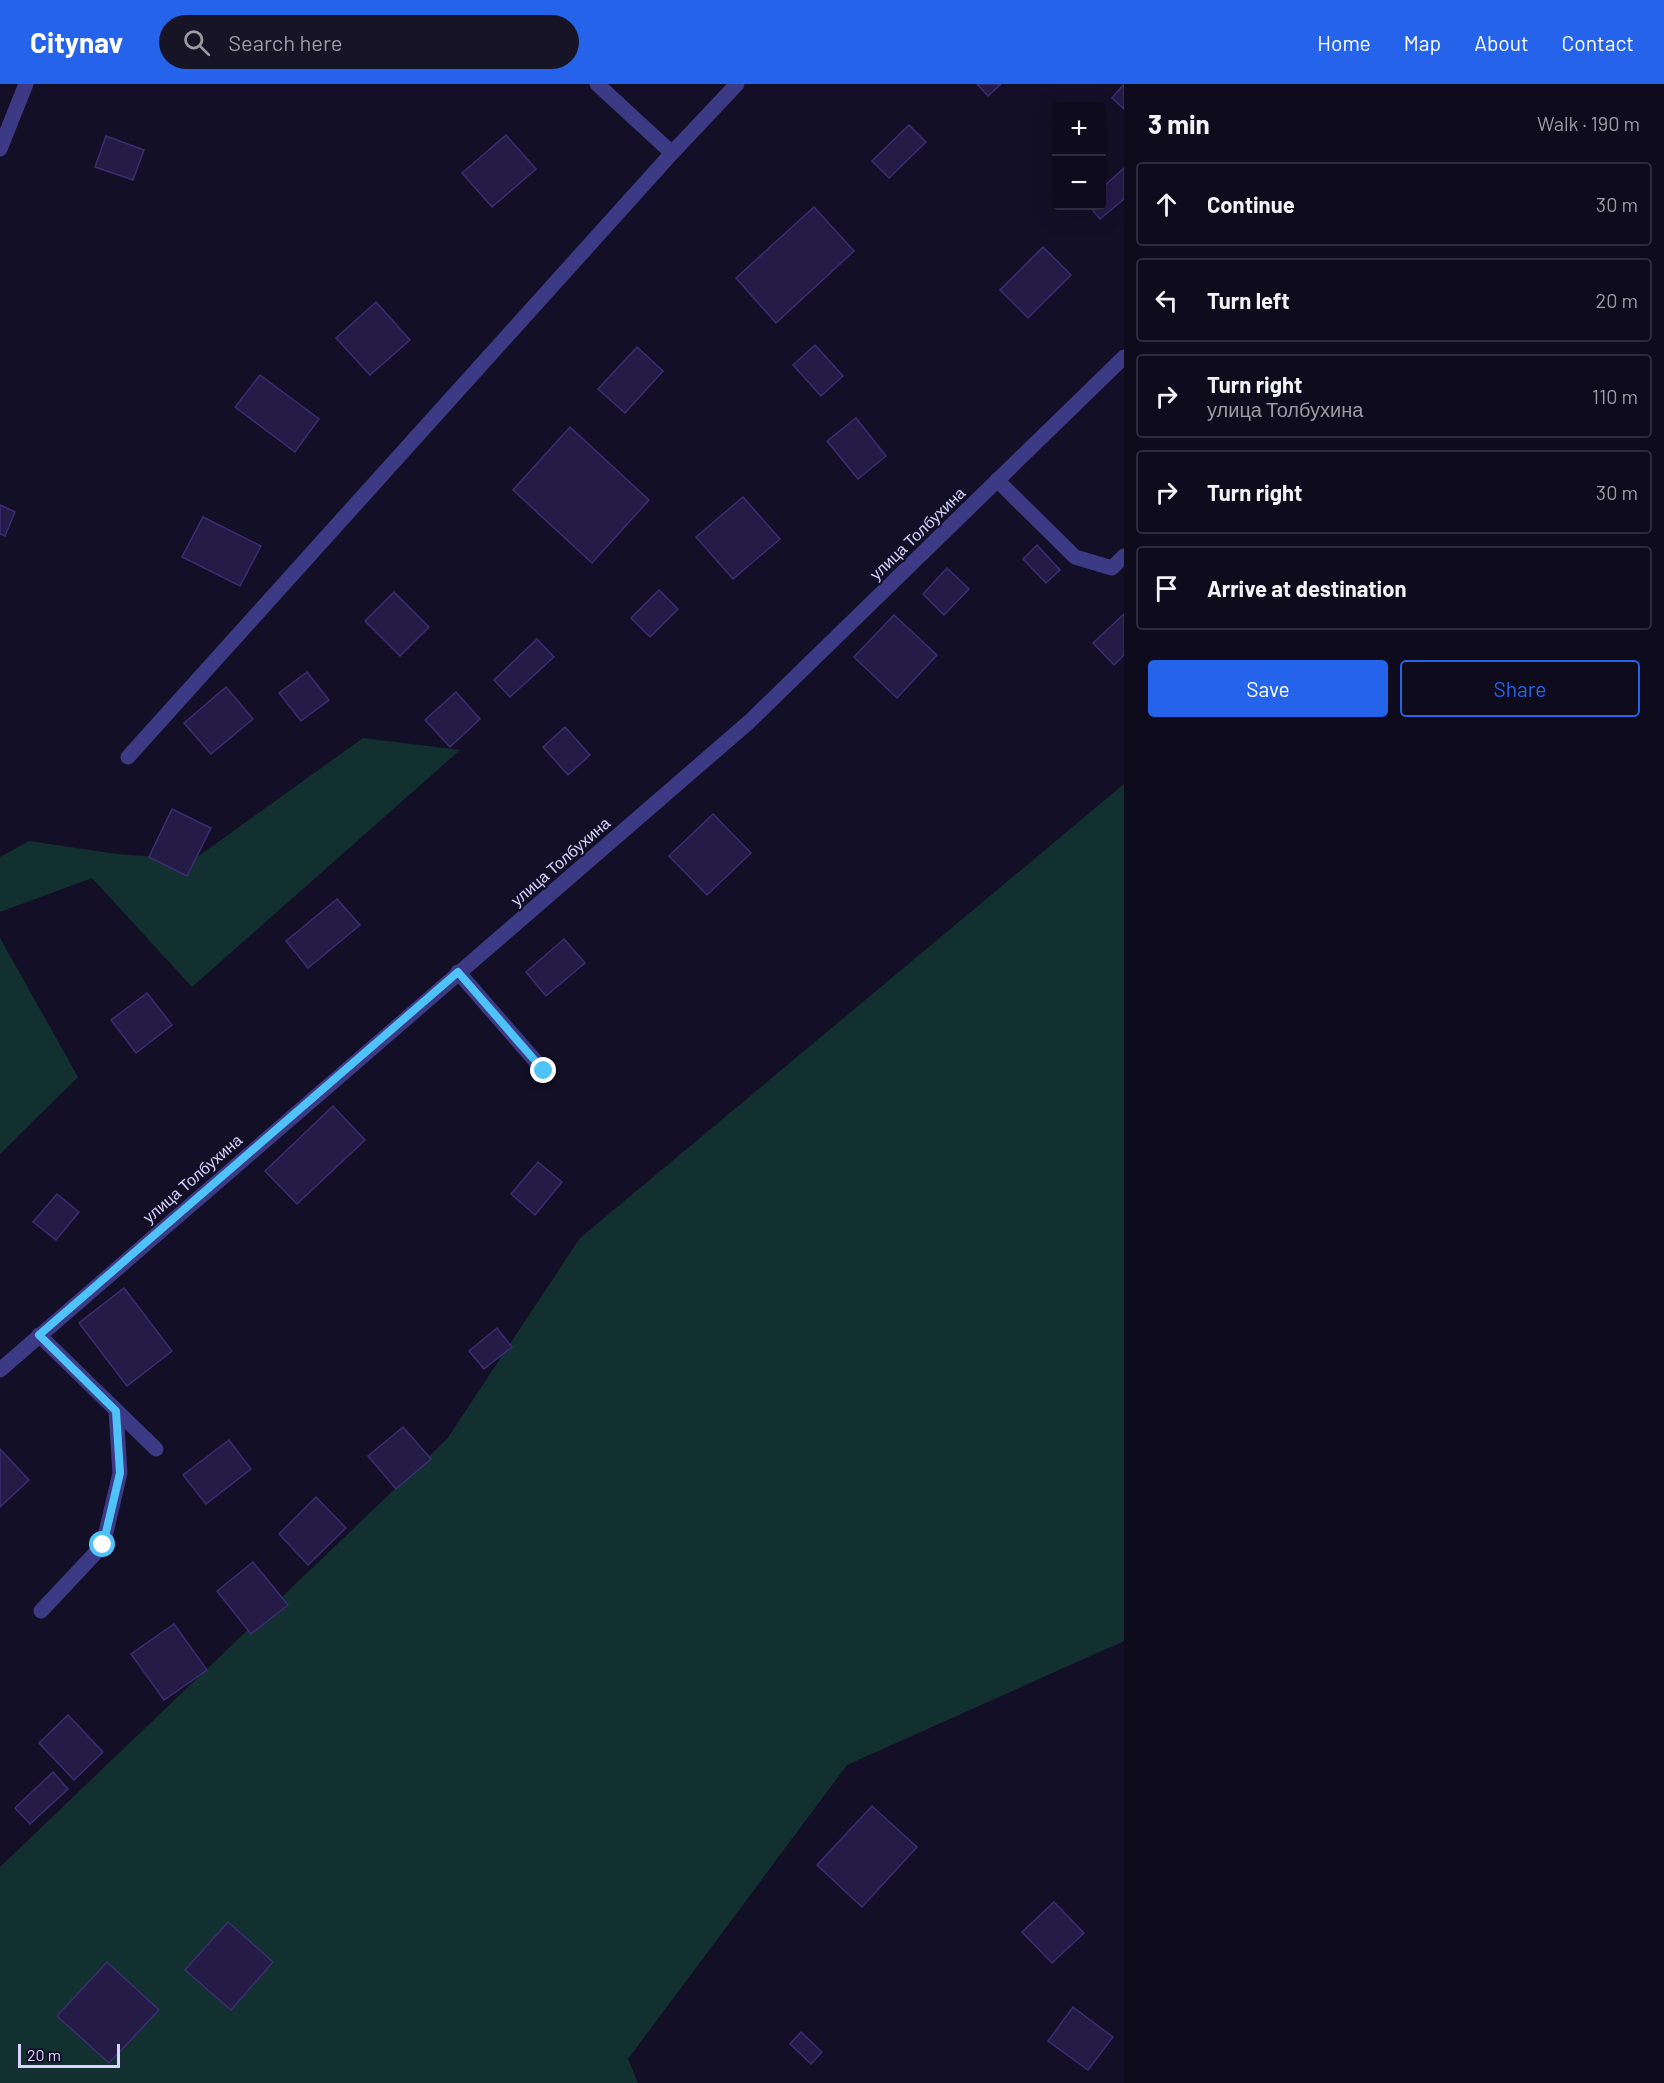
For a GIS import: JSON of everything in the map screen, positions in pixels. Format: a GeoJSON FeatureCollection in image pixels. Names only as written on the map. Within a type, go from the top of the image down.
{"type":"FeatureCollection","features":[{"type":"Feature","properties":{"kind":"street"},"geometry":{"type":"LineString","coordinates":[[0,149],[26,84]]}},
{"type":"Feature","properties":{"kind":"street"},"geometry":{"type":"LineString","coordinates":[[597,84],[672,153]]}},
{"type":"Feature","properties":{"kind":"street"},"geometry":{"type":"LineString","coordinates":[[128,757],[672,153],[737,84]]}},
{"type":"Feature","properties":{"kind":"street","name":"улица Толбухина"},"geometry":{"type":"LineString","coordinates":[[0,1370],[748,722],[1124,357]]}},
{"type":"Feature","properties":{"kind":"street"},"geometry":{"type":"LineString","coordinates":[[997,480],[1075,557],[1112,568],[1124,556]]}},
{"type":"Feature","properties":{"kind":"street"},"geometry":{"type":"LineString","coordinates":[[458,972],[544,1071]]}},
{"type":"Feature","properties":{"kind":"street"},"geometry":{"type":"LineString","coordinates":[[39,1335],[156,1449]]}},
{"type":"Feature","properties":{"kind":"street"},"geometry":{"type":"LineString","coordinates":[[41,1611],[103,1545],[120,1473],[116,1411]]}},
{"type":"Feature","properties":{"kind":"green space"},"geometry":{"type":"Polygon","coordinates":[[[363,738],[460,750],[192,987],[92,878],[0,912],[0,857],[29,841],[117,854],[193,860],[363,738]]]}},
{"type":"Feature","properties":{"kind":"green space"},"geometry":{"type":"Polygon","coordinates":[[[1124,784],[1124,1641],[847,1765],[628,2059],[638,2083],[0,2083],[0,1867],[447,1439],[580,1238],[1124,784]]]}},
{"type":"Feature","properties":{"kind":"green space"},"geometry":{"type":"Polygon","coordinates":[[[0,938],[78,1077],[0,1154],[0,938]]]}},
{"type":"Feature","properties":{"kind":"building"},"geometry":{"type":"Polygon","coordinates":[[[977,84],[1001,84],[988,96],[977,84]]]}},
{"type":"Feature","properties":{"kind":"building"},"geometry":{"type":"Polygon","coordinates":[[[1124,84],[1124,109],[1112,98],[1124,84]]]}},
{"type":"Feature","properties":{"kind":"building"},"geometry":{"type":"Polygon","coordinates":[[[909,125],[926,142],[889,178],[872,161],[909,125]]]}},
{"type":"Feature","properties":{"kind":"building"},"geometry":{"type":"Polygon","coordinates":[[[506,135],[536,169],[492,207],[462,173],[506,135]]]}},
{"type":"Feature","properties":{"kind":"building"},"geometry":{"type":"Polygon","coordinates":[[[106,136],[144,150],[133,180],[95,167],[106,136]]]}},
{"type":"Feature","properties":{"kind":"building"},"geometry":{"type":"Polygon","coordinates":[[[1124,168],[1124,199],[1100,219],[1092,210],[1106,210],[1106,184],[1124,168]]]}},
{"type":"Feature","properties":{"kind":"building"},"geometry":{"type":"Polygon","coordinates":[[[814,207],[854,251],[776,323],[736,278],[814,207]]]}},
{"type":"Feature","properties":{"kind":"building"},"geometry":{"type":"Polygon","coordinates":[[[1043,247],[1071,275],[1028,318],[1000,290],[1043,247]]]}},
{"type":"Feature","properties":{"kind":"building"},"geometry":{"type":"Polygon","coordinates":[[[376,302],[410,340],[370,375],[336,338],[376,302]]]}},
{"type":"Feature","properties":{"kind":"building"},"geometry":{"type":"Polygon","coordinates":[[[815,345],[843,376],[821,396],[793,365],[815,345]]]}},
{"type":"Feature","properties":{"kind":"building"},"geometry":{"type":"Polygon","coordinates":[[[637,347],[663,371],[625,413],[598,389],[637,347]]]}},
{"type":"Feature","properties":{"kind":"building"},"geometry":{"type":"Polygon","coordinates":[[[260,375],[319,419],[295,452],[235,407],[260,375]]]}},
{"type":"Feature","properties":{"kind":"building"},"geometry":{"type":"Polygon","coordinates":[[[856,418],[886,456],[858,479],[827,441],[856,418]]]}},
{"type":"Feature","properties":{"kind":"building"},"geometry":{"type":"Polygon","coordinates":[[[570,427],[649,500],[592,563],[513,490],[570,427]]]}},
{"type":"Feature","properties":{"kind":"building"},"geometry":{"type":"Polygon","coordinates":[[[743,497],[780,539],[733,579],[696,537],[743,497]]]}},
{"type":"Feature","properties":{"kind":"building"},"geometry":{"type":"Polygon","coordinates":[[[0,505],[15,512],[5,536],[0,534],[0,505]]]}},
{"type":"Feature","properties":{"kind":"building"},"geometry":{"type":"Polygon","coordinates":[[[203,517],[261,546],[240,586],[182,557],[203,517]]]}},
{"type":"Feature","properties":{"kind":"building"},"geometry":{"type":"Polygon","coordinates":[[[1037,545],[1060,570],[1046,583],[1023,559],[1037,545]]]}},
{"type":"Feature","properties":{"kind":"building"},"geometry":{"type":"Polygon","coordinates":[[[947,568],[969,589],[944,615],[923,594],[947,568]]]}},
{"type":"Feature","properties":{"kind":"building"},"geometry":{"type":"Polygon","coordinates":[[[659,590],[678,609],[650,637],[631,618],[659,590]]]}},
{"type":"Feature","properties":{"kind":"building"},"geometry":{"type":"Polygon","coordinates":[[[394,592],[429,627],[400,656],[365,621],[394,592]]]}},
{"type":"Feature","properties":{"kind":"building"},"geometry":{"type":"Polygon","coordinates":[[[1124,614],[1124,655],[1114,665],[1093,643],[1124,614]]]}},
{"type":"Feature","properties":{"kind":"building"},"geometry":{"type":"Polygon","coordinates":[[[894,615],[937,655],[897,698],[854,657],[894,615]]]}},
{"type":"Feature","properties":{"kind":"building"},"geometry":{"type":"Polygon","coordinates":[[[537,639],[554,657],[510,697],[494,680],[537,639]]]}},
{"type":"Feature","properties":{"kind":"building"},"geometry":{"type":"Polygon","coordinates":[[[307,672],[329,700],[301,721],[279,693],[307,672]]]}},
{"type":"Feature","properties":{"kind":"building"},"geometry":{"type":"Polygon","coordinates":[[[226,687],[253,719],[211,754],[184,723],[226,687]]]}},
{"type":"Feature","properties":{"kind":"building"},"geometry":{"type":"Polygon","coordinates":[[[456,692],[480,719],[450,747],[425,720],[456,692]]]}},
{"type":"Feature","properties":{"kind":"building"},"geometry":{"type":"Polygon","coordinates":[[[565,727],[590,755],[568,775],[543,747],[565,727]]]}},
{"type":"Feature","properties":{"kind":"building"},"geometry":{"type":"Polygon","coordinates":[[[172,809],[211,828],[187,876],[149,857],[172,809]]]}},
{"type":"Feature","properties":{"kind":"building"},"geometry":{"type":"Polygon","coordinates":[[[713,814],[751,853],[707,895],[669,856],[713,814]]]}},
{"type":"Feature","properties":{"kind":"building"},"geometry":{"type":"Polygon","coordinates":[[[337,899],[360,925],[308,968],[286,941],[337,899]]]}},
{"type":"Feature","properties":{"kind":"building"},"geometry":{"type":"Polygon","coordinates":[[[564,939],[585,963],[546,996],[526,972],[564,939]]]}},
{"type":"Feature","properties":{"kind":"building"},"geometry":{"type":"Polygon","coordinates":[[[147,993],[172,1025],[136,1053],[111,1020],[147,993]]]}},
{"type":"Feature","properties":{"kind":"building"},"geometry":{"type":"Polygon","coordinates":[[[333,1106],[365,1140],[297,1204],[265,1171],[333,1106]]]}},
{"type":"Feature","properties":{"kind":"building"},"geometry":{"type":"Polygon","coordinates":[[[538,1162],[562,1182],[535,1215],[511,1194],[538,1162]]]}},
{"type":"Feature","properties":{"kind":"building"},"geometry":{"type":"Polygon","coordinates":[[[57,1194],[79,1212],[56,1240],[33,1222],[57,1194]]]}},
{"type":"Feature","properties":{"kind":"building"},"geometry":{"type":"Polygon","coordinates":[[[124,1288],[172,1351],[127,1386],[79,1323],[124,1288]]]}},
{"type":"Feature","properties":{"kind":"building"},"geometry":{"type":"Polygon","coordinates":[[[497,1328],[512,1347],[484,1369],[469,1351],[497,1328]]]}},
{"type":"Feature","properties":{"kind":"building"},"geometry":{"type":"Polygon","coordinates":[[[403,1427],[431,1459],[396,1489],[368,1456],[403,1427]]]}},
{"type":"Feature","properties":{"kind":"building"},"geometry":{"type":"Polygon","coordinates":[[[229,1440],[251,1469],[206,1504],[183,1475],[229,1440]]]}},
{"type":"Feature","properties":{"kind":"building"},"geometry":{"type":"Polygon","coordinates":[[[0,1449],[29,1480],[0,1507],[0,1449]]]}},
{"type":"Feature","properties":{"kind":"building"},"geometry":{"type":"Polygon","coordinates":[[[316,1497],[346,1528],[308,1565],[279,1534],[316,1497]]]}},
{"type":"Feature","properties":{"kind":"building"},"geometry":{"type":"Polygon","coordinates":[[[253,1562],[288,1605],[251,1634],[217,1591],[253,1562]]]}},
{"type":"Feature","properties":{"kind":"building"},"geometry":{"type":"Polygon","coordinates":[[[174,1624],[207,1670],[164,1700],[131,1654],[174,1624]]]}},
{"type":"Feature","properties":{"kind":"building"},"geometry":{"type":"Polygon","coordinates":[[[68,1715],[103,1752],[74,1780],[39,1743],[68,1715]]]}},
{"type":"Feature","properties":{"kind":"building"},"geometry":{"type":"Polygon","coordinates":[[[53,1772],[68,1789],[30,1824],[15,1808],[53,1772]]]}},
{"type":"Feature","properties":{"kind":"building"},"geometry":{"type":"Polygon","coordinates":[[[872,1806],[917,1847],[862,1907],[817,1865],[872,1806]]]}},
{"type":"Feature","properties":{"kind":"building"},"geometry":{"type":"Polygon","coordinates":[[[1054,1902],[1084,1933],[1052,1963],[1022,1932],[1054,1902]]]}},
{"type":"Feature","properties":{"kind":"building"},"geometry":{"type":"Polygon","coordinates":[[[228,1922],[273,1962],[231,2010],[185,1970],[228,1922]]]}},
{"type":"Feature","properties":{"kind":"building"},"geometry":{"type":"Polygon","coordinates":[[[107,1962],[159,2010],[109,2063],[57,2016],[107,1962]]]}},
{"type":"Feature","properties":{"kind":"building"},"geometry":{"type":"Polygon","coordinates":[[[1073,2007],[1113,2037],[1088,2070],[1048,2041],[1073,2007]]]}},
{"type":"Feature","properties":{"kind":"building"},"geometry":{"type":"Polygon","coordinates":[[[801,2032],[822,2052],[811,2064],[790,2044],[801,2032]]]}},
{"type":"Feature","properties":{"kind":"route"},"geometry":{"type":"LineString","coordinates":[[103,1545],[120,1473],[116,1411],[39,1335],[458,972],[544,1071]]}}]}
